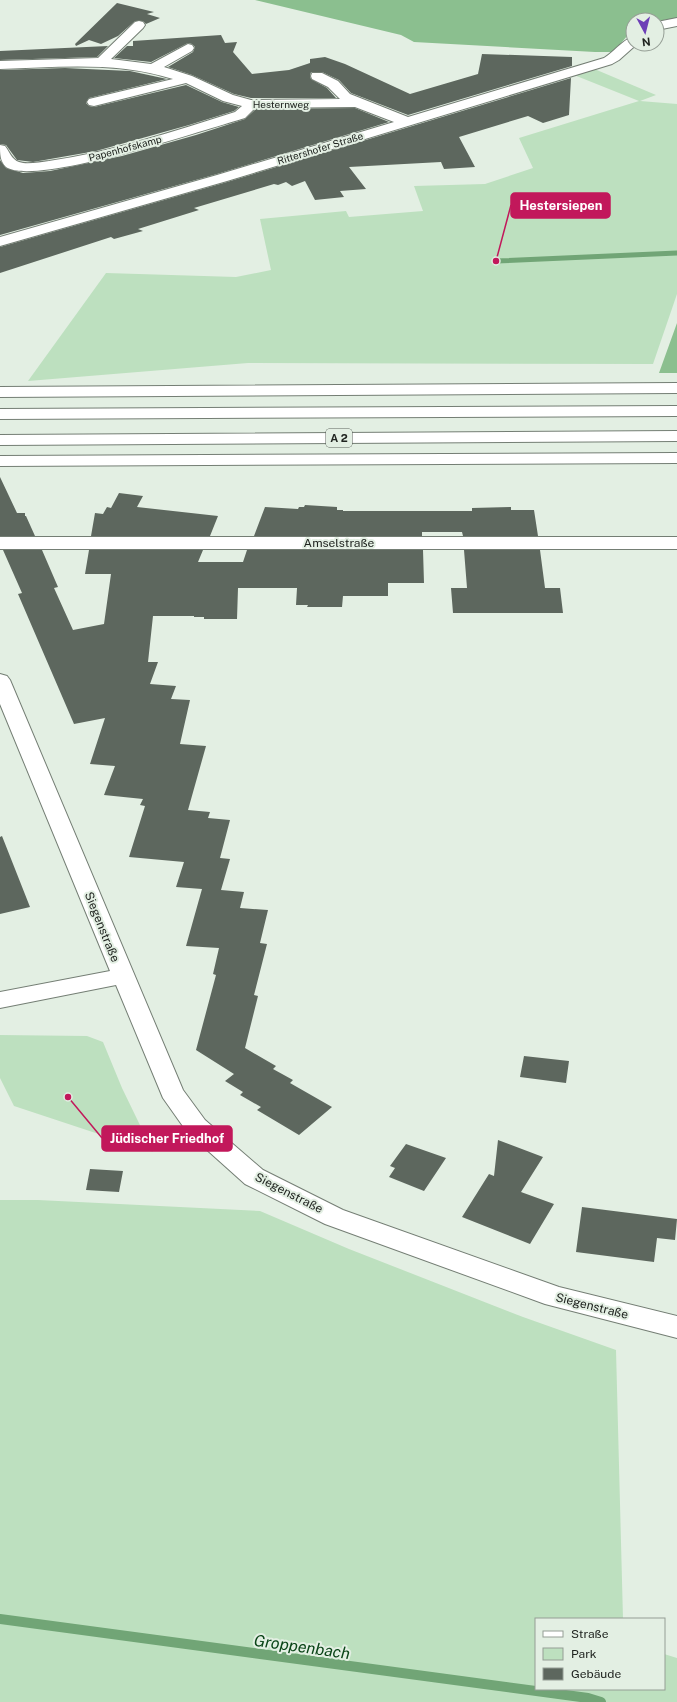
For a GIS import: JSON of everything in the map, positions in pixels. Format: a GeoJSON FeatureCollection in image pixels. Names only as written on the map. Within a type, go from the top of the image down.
{"type":"FeatureCollection","features":[{"type":"Feature","properties":{"kind":"main road"},"geometry":{"type":"LineString","coordinates":[[665,24],[677,22]]}},
{"type":"Feature","properties":{"kind":"main road"},"geometry":{"type":"LineString","coordinates":[[101,62],[139,25]]}},
{"type":"Feature","properties":{"kind":"main road"},"geometry":{"type":"LineString","coordinates":[[153,68],[188,48]]}},
{"type":"Feature","properties":{"kind":"main road","name":"Rittershofer Straße"},"geometry":{"type":"LineString","coordinates":[[0,242],[222,178],[405,121],[608,61],[625,48]]}},
{"type":"Feature","properties":{"kind":"main road","name":"Hesternweg"},"geometry":{"type":"LineString","coordinates":[[0,65],[101,62],[153,68],[187,79],[228,98],[252,104],[357,102]]}},
{"type":"Feature","properties":{"kind":"main road","name":"Hesternweg"},"geometry":{"type":"LineString","coordinates":[[317,76],[333,84],[345,97],[405,121]]}},
{"type":"Feature","properties":{"kind":"main road"},"geometry":{"type":"LineString","coordinates":[[94,102],[187,79]]}},
{"type":"Feature","properties":{"kind":"main road","name":"Papenhofskamp"},"geometry":{"type":"LineString","coordinates":[[0,149],[10,163],[15,166],[34,166],[80,160],[110,154],[240,115],[252,104]]}},
{"type":"Feature","properties":{"kind":"main road"},"geometry":{"type":"LineString","coordinates":[[0,392],[677,388]]}},
{"type":"Feature","properties":{"kind":"main road","name":"A 2"},"geometry":{"type":"LineString","coordinates":[[0,414],[677,411]]}},
{"type":"Feature","properties":{"kind":"main road","name":"A 2"},"geometry":{"type":"LineString","coordinates":[[0,440],[677,436]]}},
{"type":"Feature","properties":{"kind":"main road"},"geometry":{"type":"LineString","coordinates":[[0,461],[677,458]]}},
{"type":"Feature","properties":{"kind":"main road","name":"Amselstraße"},"geometry":{"type":"LineString","coordinates":[[0,543],[677,543]]}},
{"type":"Feature","properties":{"kind":"main road","name":"Siegenstraße"},"geometry":{"type":"LineString","coordinates":[[0,680],[122,976],[172,1092],[196,1126],[254,1177],[334,1216],[555,1297],[677,1327]]}},
{"type":"Feature","properties":{"kind":"main road"},"geometry":{"type":"LineString","coordinates":[[0,1000],[122,976]]}},
{"type":"Feature","properties":{"kind":"green space"},"geometry":{"type":"Polygon","coordinates":[[[255,0],[677,0],[677,18],[665,20],[665,12],[625,12],[625,38],[614,52],[414,42],[401,35],[255,0]]]}},
{"type":"Feature","properties":{"kind":"green space"},"geometry":{"type":"Polygon","coordinates":[[[592,68],[656,95],[640,101],[677,104],[677,294],[653,364],[248,363],[28,381],[106,273],[236,277],[271,270],[260,219],[346,211],[349,217],[423,211],[414,186],[485,184],[533,168],[519,138],[639,101],[574,75],[592,68]]]}},
{"type":"Feature","properties":{"kind":"green space"},"geometry":{"type":"Polygon","coordinates":[[[677,323],[677,373],[659,373],[677,323]]]}},
{"type":"Feature","properties":{"kind":"green space"},"geometry":{"type":"Polygon","coordinates":[[[0,1035],[87,1036],[103,1042],[122,1088],[153,1152],[14,1106],[0,1078],[0,1035]]]}},
{"type":"Feature","properties":{"kind":"green space"},"geometry":{"type":"Polygon","coordinates":[[[0,1200],[38,1200],[260,1211],[349,1249],[523,1317],[616,1350],[623,1618],[535,1618],[535,1690],[665,1690],[665,1654],[677,1658],[677,1702],[0,1702],[0,1200]]]}},
{"type":"Feature","properties":{"kind":"building"},"geometry":{"type":"Polygon","coordinates":[[[117,3],[154,12],[147,14],[160,18],[146,24],[143,21],[135,21],[118,36],[101,44],[89,40],[76,46],[75,44],[117,3]]]}},
{"type":"Feature","properties":{"kind":"building"},"geometry":{"type":"Polygon","coordinates":[[[221,35],[225,43],[237,42],[233,52],[252,74],[289,70],[310,63],[310,59],[325,57],[345,64],[410,94],[478,74],[482,54],[572,57],[572,66],[408,115],[351,93],[339,80],[322,72],[311,72],[311,79],[327,88],[336,98],[251,98],[234,94],[192,75],[168,67],[193,52],[195,47],[188,43],[151,62],[114,58],[127,46],[133,46],[133,41],[221,35]]]}},
{"type":"Feature","properties":{"kind":"building"},"geometry":{"type":"Polygon","coordinates":[[[108,46],[97,57],[0,60],[0,51],[108,46]]]}},
{"type":"Feature","properties":{"kind":"building"},"geometry":{"type":"Polygon","coordinates":[[[65,68],[130,71],[167,79],[89,98],[86,103],[89,106],[94,107],[186,85],[222,102],[239,107],[234,111],[189,125],[96,151],[33,162],[17,160],[6,145],[0,144],[0,70],[65,68]]]}},
{"type":"Feature","properties":{"kind":"building"},"geometry":{"type":"Polygon","coordinates":[[[571,78],[569,115],[543,123],[528,116],[459,137],[475,167],[444,169],[441,162],[349,167],[366,189],[340,191],[344,197],[315,200],[305,181],[292,186],[286,182],[278,185],[274,184],[194,208],[199,210],[138,229],[143,231],[114,239],[111,237],[0,273],[0,247],[227,182],[571,78]]]}},
{"type":"Feature","properties":{"kind":"building"},"geometry":{"type":"Polygon","coordinates":[[[355,108],[389,122],[217,174],[0,235],[0,160],[6,168],[23,173],[50,171],[122,156],[196,135],[245,119],[256,109],[355,108]]]}},
{"type":"Feature","properties":{"kind":"building"},"geometry":{"type":"Polygon","coordinates":[[[0,477],[17,513],[25,513],[35,536],[0,536],[0,477]]]}},
{"type":"Feature","properties":{"kind":"building"},"geometry":{"type":"Polygon","coordinates":[[[119,493],[143,496],[137,507],[218,516],[210,536],[91,536],[95,513],[103,514],[107,507],[111,508],[119,493]]]}},
{"type":"Feature","properties":{"kind":"building"},"geometry":{"type":"Polygon","coordinates":[[[305,505],[337,507],[337,510],[343,511],[472,511],[472,508],[511,507],[511,510],[534,510],[538,536],[463,536],[462,532],[422,532],[422,536],[254,536],[265,507],[298,509],[299,507],[304,507],[305,505]]]}},
{"type":"Feature","properties":{"kind":"building"},"geometry":{"type":"Polygon","coordinates":[[[3,550],[42,550],[58,587],[54,588],[73,630],[104,624],[111,574],[85,574],[89,550],[203,550],[198,562],[243,562],[247,550],[423,550],[424,583],[388,583],[388,596],[343,596],[342,607],[307,607],[308,605],[296,605],[297,588],[238,588],[237,619],[204,619],[204,617],[194,616],[153,616],[148,662],[158,662],[150,684],[176,686],[171,699],[190,700],[180,744],[206,746],[188,810],[210,812],[208,818],[230,820],[220,858],[230,859],[221,890],[244,892],[240,908],[268,910],[260,943],[267,944],[254,995],[258,996],[245,1048],[276,1066],[273,1069],[293,1080],[290,1083],[332,1107],[299,1135],[257,1110],[261,1107],[240,1095],[243,1092],[225,1081],[234,1074],[196,1050],[216,975],[213,974],[219,948],[186,946],[202,889],[176,887],[184,862],[129,857],[145,806],[140,805],[143,799],[104,795],[115,766],[90,764],[105,718],[74,724],[18,594],[22,593],[3,550]]]}},
{"type":"Feature","properties":{"kind":"building"},"geometry":{"type":"Polygon","coordinates":[[[464,550],[540,550],[545,588],[560,588],[563,613],[453,613],[451,588],[467,588],[464,550]]]}},
{"type":"Feature","properties":{"kind":"building"},"geometry":{"type":"Polygon","coordinates":[[[2,836],[30,907],[0,914],[0,837],[2,836]]]}},
{"type":"Feature","properties":{"kind":"building"},"geometry":{"type":"Polygon","coordinates":[[[524,1056],[569,1061],[566,1083],[520,1077],[524,1056]]]}},
{"type":"Feature","properties":{"kind":"building"},"geometry":{"type":"Polygon","coordinates":[[[498,1140],[543,1157],[521,1192],[554,1204],[530,1244],[462,1217],[489,1174],[494,1176],[498,1140]]]}},
{"type":"Feature","properties":{"kind":"building"},"geometry":{"type":"Polygon","coordinates":[[[406,1144],[446,1158],[424,1191],[389,1177],[395,1168],[390,1166],[406,1144]]]}},
{"type":"Feature","properties":{"kind":"building"},"geometry":{"type":"Polygon","coordinates":[[[90,1169],[123,1171],[119,1192],[86,1190],[90,1169]]]}},
{"type":"Feature","properties":{"kind":"building"},"geometry":{"type":"Polygon","coordinates":[[[582,1207],[677,1219],[675,1240],[657,1238],[654,1262],[576,1252],[582,1207]]]}},
{"type":"Feature","properties":{"kind":"waterway"},"geometry":{"type":"LineString","coordinates":[[496,261],[677,253]]}},
{"type":"Feature","properties":{"kind":"waterway","name":"Groppenbach"},"geometry":{"type":"LineString","coordinates":[[0,1619],[588,1698],[601,1702]]}},
{"type":"Feature","properties":{"kind":"place","name":"Hestersiepen"},"geometry":{"type":"Point","coordinates":[496,261]}},
{"type":"Feature","properties":{"kind":"place","name":"Jüdischer Friedhof"},"geometry":{"type":"Point","coordinates":[68,1097]}}]}
